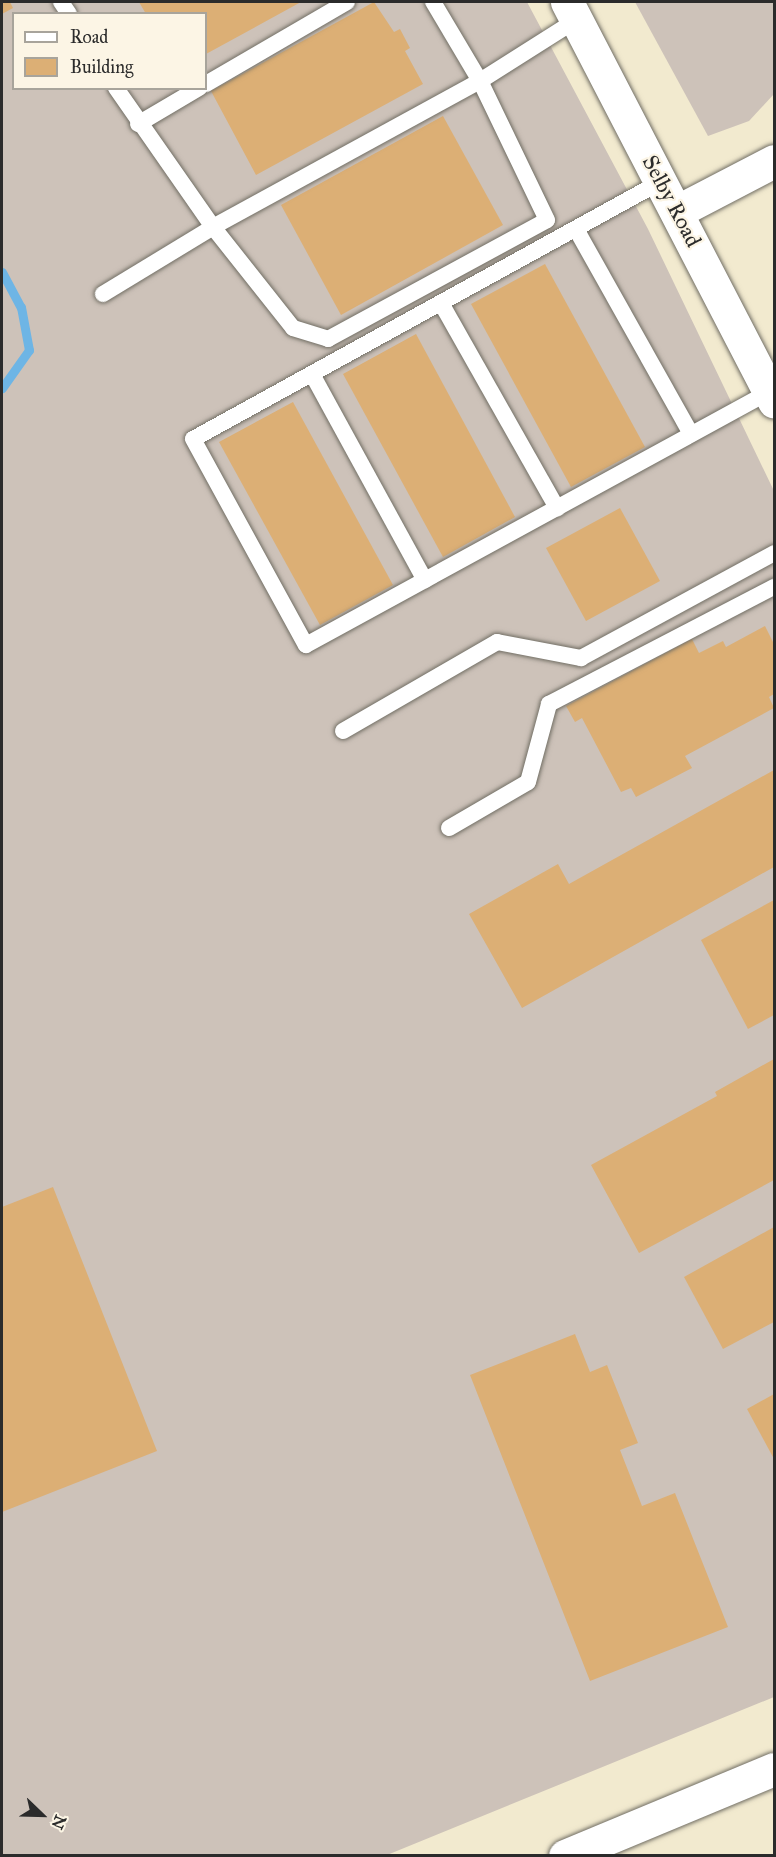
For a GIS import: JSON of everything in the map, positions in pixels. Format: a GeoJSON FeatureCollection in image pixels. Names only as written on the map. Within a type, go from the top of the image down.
{"type":"FeatureCollection","features":[{"type":"Feature","properties":{"kind":"street","name":"Selby Road"},"geometry":{"type":"LineString","coordinates":[[571,11],[678,211],[772,397]]}},
{"type":"Feature","properties":{"kind":"street"},"geometry":{"type":"LineString","coordinates":[[678,211],[754,174],[774,161]]}},
{"type":"Feature","properties":{"kind":"street"},"geometry":{"type":"LineString","coordinates":[[565,1856],[774,1769]]}},
{"type":"Feature","properties":{"kind":"lane"},"geometry":{"type":"LineString","coordinates":[[207,83],[347,2]]}},
{"type":"Feature","properties":{"kind":"lane"},"geometry":{"type":"LineString","coordinates":[[117,90],[138,124],[213,227],[293,328],[328,339],[547,220],[480,81],[433,2]]}},
{"type":"Feature","properties":{"kind":"lane"},"geometry":{"type":"LineString","coordinates":[[103,294],[213,227],[480,81],[571,11]]}},
{"type":"Feature","properties":{"kind":"lane"},"geometry":{"type":"LineString","coordinates":[[138,124],[195,90]]}},
{"type":"Feature","properties":{"kind":"lane"},"geometry":{"type":"LineString","coordinates":[[662,182],[193,439],[306,645],[691,434],[772,397]]}},
{"type":"Feature","properties":{"kind":"lane"},"geometry":{"type":"LineString","coordinates":[[576,229],[691,434]]}},
{"type":"Feature","properties":{"kind":"lane"},"geometry":{"type":"LineString","coordinates":[[441,303],[556,508]]}},
{"type":"Feature","properties":{"kind":"lane"},"geometry":{"type":"LineString","coordinates":[[312,374],[424,580]]}},
{"type":"Feature","properties":{"kind":"lane"},"geometry":{"type":"LineString","coordinates":[[343,731],[497,642],[581,658],[774,553]]}},
{"type":"Feature","properties":{"kind":"lane"},"geometry":{"type":"LineString","coordinates":[[449,828],[528,782],[549,704],[774,587]]}},
{"type":"Feature","properties":{"kind":"shaded area"},"geometry":{"type":"Polygon","coordinates":[[[2,2],[527,2],[648,229],[774,491],[774,1697],[387,1855],[2,1856],[2,2]]]}},
{"type":"Feature","properties":{"kind":"shaded area"},"geometry":{"type":"Polygon","coordinates":[[[635,2],[774,2],[774,94],[749,121],[708,136],[635,2]]]}},
{"type":"Feature","properties":{"kind":"building"},"geometry":{"type":"Polygon","coordinates":[[[2,2],[10,2],[13,8],[2,14],[2,2]]]}},
{"type":"Feature","properties":{"kind":"building"},"geometry":{"type":"Polygon","coordinates":[[[139,2],[301,2],[207,53],[207,12],[145,12],[139,2]]]}},
{"type":"Feature","properties":{"kind":"building"},"geometry":{"type":"Polygon","coordinates":[[[374,2],[394,32],[400,29],[410,48],[405,51],[423,84],[256,175],[211,91],[374,2]]]}},
{"type":"Feature","properties":{"kind":"building"},"geometry":{"type":"Polygon","coordinates":[[[443,116],[503,225],[341,315],[281,205],[443,116]]]}},
{"type":"Feature","properties":{"kind":"building"},"geometry":{"type":"Polygon","coordinates":[[[545,264],[645,447],[571,487],[471,304],[545,264]]]}},
{"type":"Feature","properties":{"kind":"building"},"geometry":{"type":"Polygon","coordinates":[[[416,334],[515,517],[443,557],[343,374],[416,334]]]}},
{"type":"Feature","properties":{"kind":"building"},"geometry":{"type":"Polygon","coordinates":[[[293,402],[393,585],[320,625],[219,442],[293,402]]]}},
{"type":"Feature","properties":{"kind":"building"},"geometry":{"type":"Polygon","coordinates":[[[620,508],[660,581],[586,621],[546,548],[620,508]]]}},
{"type":"Feature","properties":{"kind":"building"},"geometry":{"type":"Polygon","coordinates":[[[765,626],[774,644],[774,694],[769,697],[774,708],[685,756],[692,768],[636,797],[631,788],[621,792],[582,718],[575,722],[566,706],[692,639],[699,653],[723,641],[726,647],[765,626]]]}},
{"type":"Feature","properties":{"kind":"building"},"geometry":{"type":"Polygon","coordinates":[[[774,770],[774,867],[522,1008],[469,914],[558,864],[569,884],[774,770]]]}},
{"type":"Feature","properties":{"kind":"building"},"geometry":{"type":"Polygon","coordinates":[[[774,900],[774,1015],[748,1029],[701,940],[774,900]]]}},
{"type":"Feature","properties":{"kind":"building"},"geometry":{"type":"Polygon","coordinates":[[[774,1059],[774,1180],[639,1253],[591,1165],[717,1096],[715,1092],[774,1059]]]}},
{"type":"Feature","properties":{"kind":"building"},"geometry":{"type":"Polygon","coordinates":[[[53,1187],[157,1451],[2,1512],[2,1207],[53,1187]]]}},
{"type":"Feature","properties":{"kind":"building"},"geometry":{"type":"Polygon","coordinates":[[[774,1227],[774,1322],[723,1349],[684,1277],[774,1227]]]}},
{"type":"Feature","properties":{"kind":"building"},"geometry":{"type":"Polygon","coordinates":[[[575,1334],[590,1372],[607,1365],[638,1443],[620,1450],[642,1506],[675,1493],[728,1627],[590,1681],[470,1375],[575,1334]]]}},
{"type":"Feature","properties":{"kind":"building"},"geometry":{"type":"Polygon","coordinates":[[[774,1394],[774,1459],[747,1409],[774,1394]]]}},
{"type":"Feature","properties":{"kind":"waterway"},"geometry":{"type":"LineString","coordinates":[[2,272],[21,307],[29,350],[2,388]]}}]}
